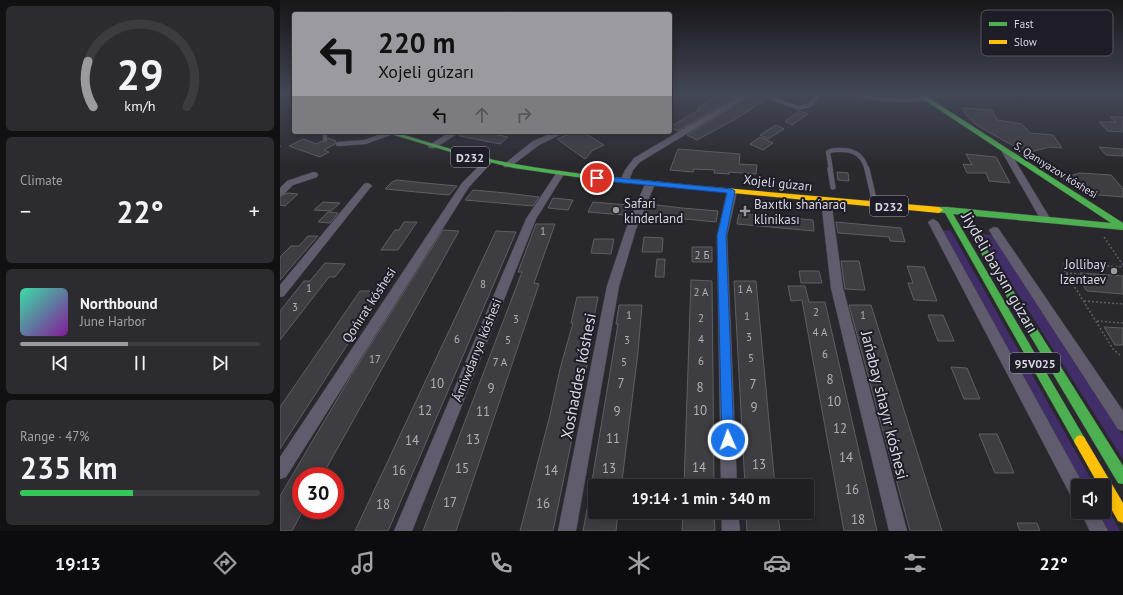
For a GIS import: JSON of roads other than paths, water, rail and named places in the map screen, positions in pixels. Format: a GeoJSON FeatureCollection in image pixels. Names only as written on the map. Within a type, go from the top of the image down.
{"type":"FeatureCollection","features":[{"type":"Feature","properties":{"kind":"main road","name":"S. Qanıyazov kóshesi"},"geometry":{"type":"LineString","coordinates":[[954,118],[1123,227]]}},
{"type":"Feature","properties":{"kind":"main road","name":"Xojeli gúzarı"},"geometry":{"type":"LineString","coordinates":[[392,134],[489,161],[560,174],[650,184],[1123,227]]}},
{"type":"Feature","properties":{"kind":"main road","name":"Jiydeli baysın gúzarı"},"geometry":{"type":"LineString","coordinates":[[947,210],[1123,516]]}},
{"type":"Feature","properties":{"kind":"main road","name":"Jiydeli baysın gúzarı"},"geometry":{"type":"LineString","coordinates":[[959,212],[967,224]]}},
{"type":"Feature","properties":{"kind":"main road","name":"Jiydeli baysın gúzarı"},"geometry":{"type":"LineString","coordinates":[[979,244],[1123,478]]}},
{"type":"Feature","properties":{"kind":"street"},"geometry":{"type":"LineString","coordinates":[[625,181],[629,170],[638,160],[709,118]]}},
{"type":"Feature","properties":{"kind":"street"},"geometry":{"type":"LineString","coordinates":[[432,146],[453,134]]}},
{"type":"Feature","properties":{"kind":"street"},"geometry":{"type":"LineString","coordinates":[[508,165],[536,143],[557,134]]}},
{"type":"Feature","properties":{"kind":"street"},"geometry":{"type":"LineString","coordinates":[[1006,152],[1046,220]]}},
{"type":"Feature","properties":{"kind":"street","name":"Qońırat kóshesi"},"geometry":{"type":"LineString","coordinates":[[280,471],[465,185],[489,161]]}},
{"type":"Feature","properties":{"kind":"street","name":"Ámiwdarıya kóshesi"},"geometry":{"type":"LineString","coordinates":[[403,531],[531,219],[560,174]]}},
{"type":"Feature","properties":{"kind":"street"},"geometry":{"type":"LineString","coordinates":[[280,193],[290,183],[314,175]]}},
{"type":"Feature","properties":{"kind":"street","name":"Xoshaddes kóshesi"},"geometry":{"type":"LineString","coordinates":[[567,531],[612,286],[631,229],[650,184]]}},
{"type":"Feature","properties":{"kind":"street"},"geometry":{"type":"LineString","coordinates":[[280,293],[367,186]]}},
{"type":"Feature","properties":{"kind":"street"},"geometry":{"type":"LineString","coordinates":[[729,479],[722,236],[732,191]]}},
{"type":"Feature","properties":{"kind":"street","name":"Jańabay shayır kóshesi"},"geometry":{"type":"LineString","coordinates":[[826,200],[837,288],[898,531]]}},
{"type":"Feature","properties":{"kind":"street"},"geometry":{"type":"LineString","coordinates":[[933,222],[1071,479]]}},
{"type":"Feature","properties":{"kind":"street"},"geometry":{"type":"LineString","coordinates":[[994,230],[1123,424]]}},
{"type":"Feature","properties":{"kind":"street"},"geometry":{"type":"LineString","coordinates":[[730,519],[731,531]]}},
{"type":"Feature","properties":{"kind":"street"},"geometry":{"type":"LineString","coordinates":[[1093,519],[1099,531]]}},
{"type":"Feature","properties":{"kind":"lane"},"geometry":{"type":"LineString","coordinates":[[325,134],[325,139]]}},
{"type":"Feature","properties":{"kind":"lane"},"geometry":{"type":"LineString","coordinates":[[338,144],[356,144],[377,139],[387,134]]}},
{"type":"Feature","properties":{"kind":"lane"},"geometry":{"type":"LineString","coordinates":[[833,187],[828,152],[831,150],[853,151],[858,153],[868,168],[875,204]]}},
{"type":"Feature","properties":{"kind":"place","name":"Safari kinderland"},"geometry":{"type":"Point","coordinates":[616,210]}},
{"type":"Feature","properties":{"kind":"place","name":"Baxıtkı shańaraq klinikası"},"geometry":{"type":"Point","coordinates":[745,211]}},
{"type":"Feature","properties":{"kind":"place","name":"Jollibay Izentaev"},"geometry":{"type":"Point","coordinates":[1114,271]}}]}
